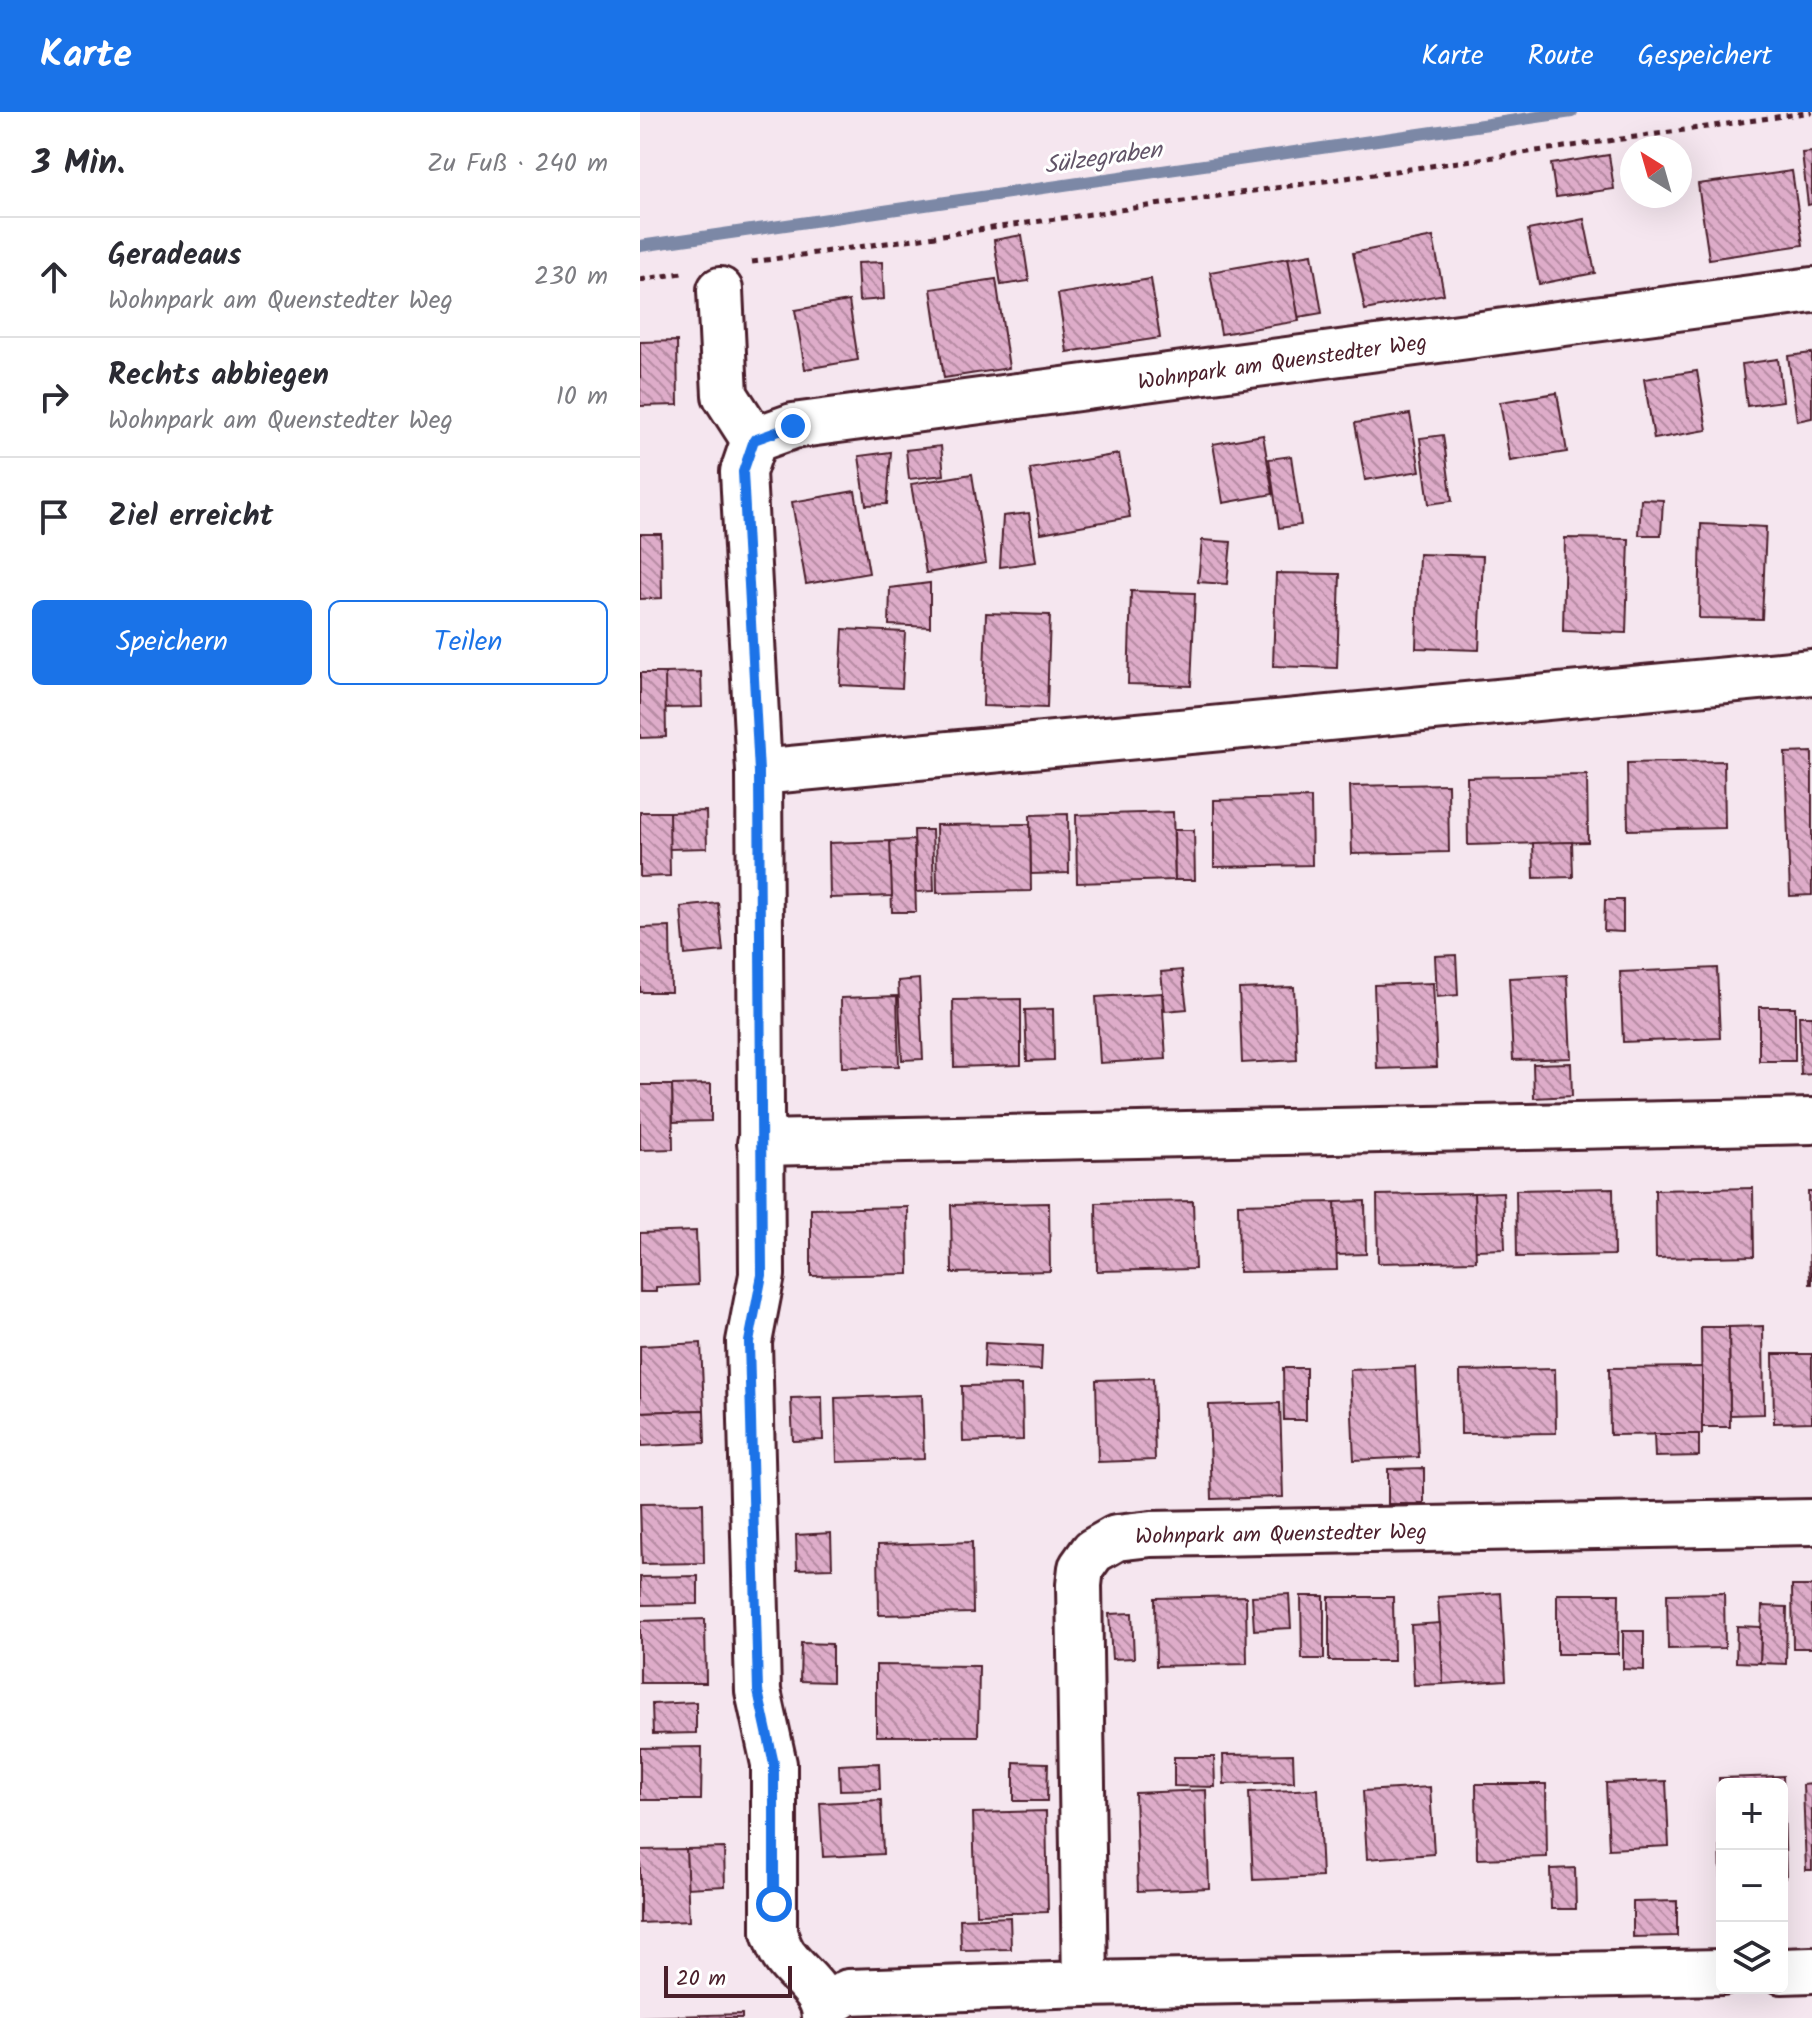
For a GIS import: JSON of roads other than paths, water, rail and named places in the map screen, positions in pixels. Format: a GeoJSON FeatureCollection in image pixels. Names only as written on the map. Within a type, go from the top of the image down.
{"type":"FeatureCollection","features":[{"type":"Feature","properties":{"kind":"street"},"geometry":{"type":"LineString","coordinates":[[734,276],[725,395],[754,440],[743,472],[759,772],[762,1275],[749,1342],[758,1691],[774,1764],[774,1933],[785,1956],[812,1985],[825,2012],[848,1992],[1085,1984],[1716,1972]]}},
{"type":"Feature","properties":{"kind":"street","name":"Wohnpark am Quenstedter Weg"},"geometry":{"type":"LineString","coordinates":[[754,440],[793,426],[1812,290]]}},
{"type":"Feature","properties":{"kind":"street"},"geometry":{"type":"LineString","coordinates":[[759,772],[1812,672]]}},
{"type":"Feature","properties":{"kind":"street"},"geometry":{"type":"LineString","coordinates":[[760,1143],[1812,1121]]}},
{"type":"Feature","properties":{"kind":"street","name":"Wohnpark am Quenstedter Weg"},"geometry":{"type":"LineString","coordinates":[[1085,1984],[1079,1585],[1081,1568],[1093,1551],[1116,1538],[1151,1534],[1812,1522]]}},
{"type":"Feature","properties":{"kind":"street"},"geometry":{"type":"LineString","coordinates":[[1788,1971],[1812,1970]]}},
{"type":"Feature","properties":{"kind":"waterway","name":"Sülzegraben"},"geometry":{"type":"LineString","coordinates":[[640,246],[1572,112]]}}]}
